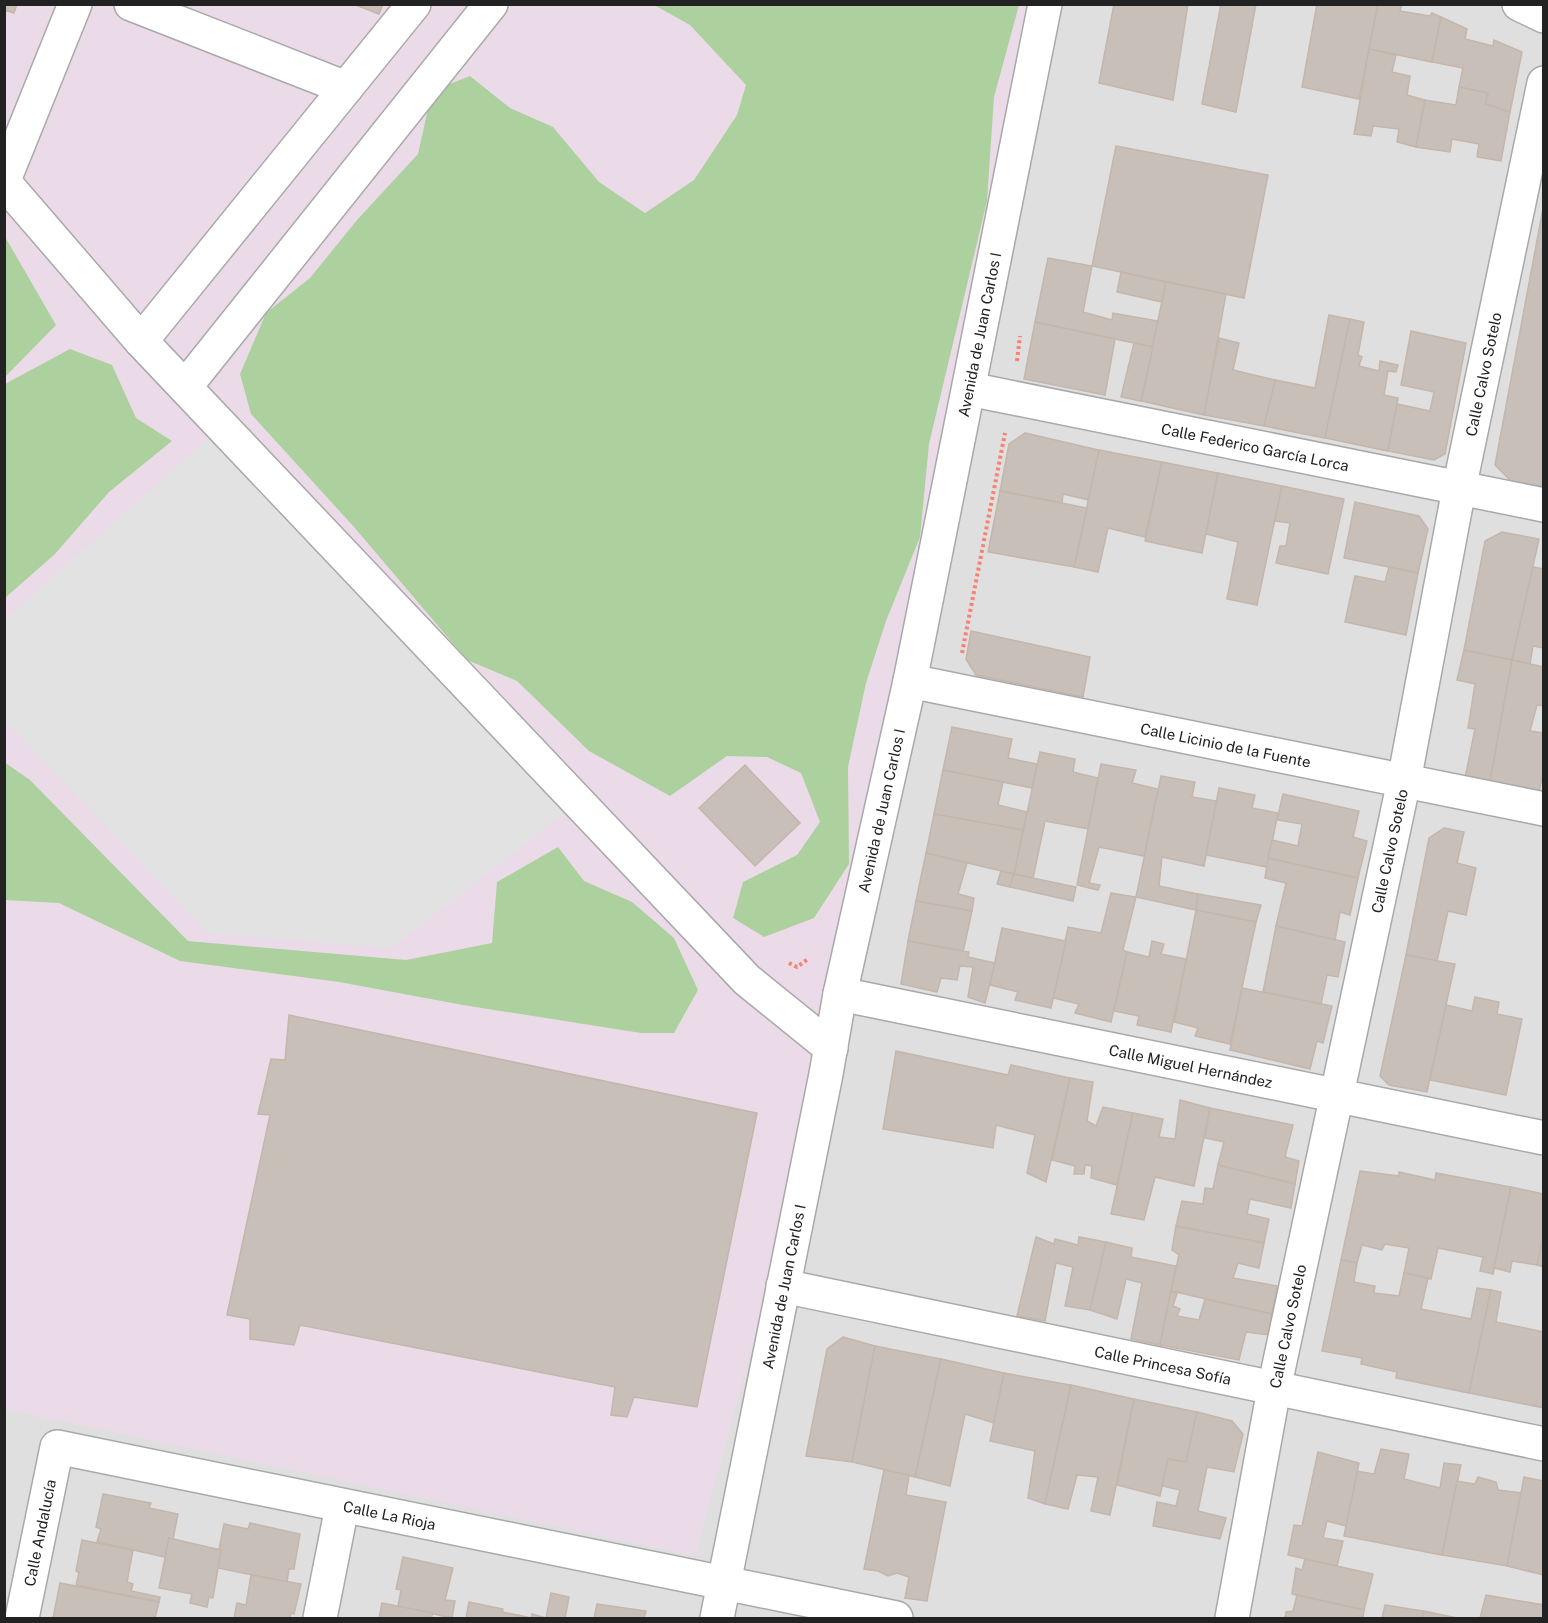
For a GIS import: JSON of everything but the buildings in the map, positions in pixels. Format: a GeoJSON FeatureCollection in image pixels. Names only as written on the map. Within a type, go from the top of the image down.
{"type":"FeatureCollection","features":[{"type":"Feature","properties":{"kind":"street"},"geometry":{"type":"LineString","coordinates":[[75,4],[4,181],[141,341],[747,980],[831,1048]]}},
{"type":"Feature","properties":{"kind":"street"},"geometry":{"type":"LineString","coordinates":[[131,4],[346,88]]}},
{"type":"Feature","properties":{"kind":"street"},"geometry":{"type":"LineString","coordinates":[[141,341],[414,4]]}},
{"type":"Feature","properties":{"kind":"street"},"geometry":{"type":"LineString","coordinates":[[185,387],[491,4]]}},
{"type":"Feature","properties":{"kind":"street","name":"Avenida de Juan Carlos I"},"geometry":{"type":"LineString","coordinates":[[717,1618],[840,994],[910,681],[1045,4]]}},
{"type":"Feature","properties":{"kind":"street"},"geometry":{"type":"LineString","coordinates":[[1519,4],[1544,16]]}},
{"type":"Feature","properties":{"kind":"street","name":"Calle Calvo Sotelo"},"geometry":{"type":"LineString","coordinates":[[1232,1618],[1274,1389],[1404,781],[1459,489],[1544,83]]}},
{"type":"Feature","properties":{"kind":"street","name":"Calle Federico García Lorca"},"geometry":{"type":"LineString","coordinates":[[969,388],[1544,505]]}},
{"type":"Feature","properties":{"kind":"street","name":"Calle Licinio de la Fuente"},"geometry":{"type":"LineString","coordinates":[[910,681],[1544,809]]}},
{"type":"Feature","properties":{"kind":"street","name":"Calle Miguel Hernández"},"geometry":{"type":"LineString","coordinates":[[840,994],[1544,1138]]}},
{"type":"Feature","properties":{"kind":"street","name":"Calle Princesa Sofía"},"geometry":{"type":"LineString","coordinates":[[783,1286],[1544,1444]]}},
{"type":"Feature","properties":{"kind":"street","name":"Calle La Rioja"},"geometry":{"type":"LineString","coordinates":[[57,1447],[342,1507],[896,1618]]}},
{"type":"Feature","properties":{"kind":"street","name":"Calle Andalucía"},"geometry":{"type":"LineString","coordinates":[[22,1618],[57,1447]]}},
{"type":"Feature","properties":{"kind":"street"},"geometry":{"type":"LineString","coordinates":[[321,1618],[342,1507]]}},
{"type":"Feature","properties":{"kind":"path"},"geometry":{"type":"LineString","coordinates":[[955,691],[1012,397],[1022,325]]}},
{"type":"Feature","properties":{"kind":"shaded area"},"geometry":{"type":"Polygon","coordinates":[[[5,5],[1543,5],[1543,1618],[5,1618],[5,5]]]}},
{"type":"Feature","properties":{"kind":"shaded area"},"geometry":{"type":"Polygon","coordinates":[[[5,5],[1045,5],[826,1074],[695,1556],[5,1409],[5,5]]]}},
{"type":"Feature","properties":{"kind":"shaded area"},"geometry":{"type":"Polygon","coordinates":[[[222,426],[579,802],[392,948],[208,933],[5,721],[4,620],[222,426]]]}},
{"type":"Feature","properties":{"kind":"green space"},"geometry":{"type":"Polygon","coordinates":[[[654,5],[1019,5],[994,97],[987,201],[929,444],[920,537],[886,621],[866,683],[848,767],[849,864],[814,918],[764,937],[733,918],[743,882],[797,855],[820,822],[801,773],[767,757],[727,756],[670,796],[589,751],[517,681],[467,660],[354,527],[251,414],[240,374],[266,313],[310,278],[357,220],[418,154],[432,91],[470,76],[510,108],[553,127],[599,182],[645,213],[694,180],[737,115],[746,85],[690,25],[654,5]]]}},
{"type":"Feature","properties":{"kind":"green space"},"geometry":{"type":"Polygon","coordinates":[[[4,235],[56,325],[5,377],[4,377],[4,235]]]}},
{"type":"Feature","properties":{"kind":"green space"},"geometry":{"type":"Polygon","coordinates":[[[70,349],[112,365],[136,418],[172,441],[109,492],[55,554],[5,598],[5,384],[70,349]]]}},
{"type":"Feature","properties":{"kind":"green space"},"geometry":{"type":"Polygon","coordinates":[[[4,762],[30,780],[188,941],[406,960],[492,943],[497,882],[558,847],[584,881],[632,902],[674,938],[698,990],[674,1033],[641,1033],[463,1005],[339,982],[180,961],[59,903],[5,900],[4,762]]]}}]}
